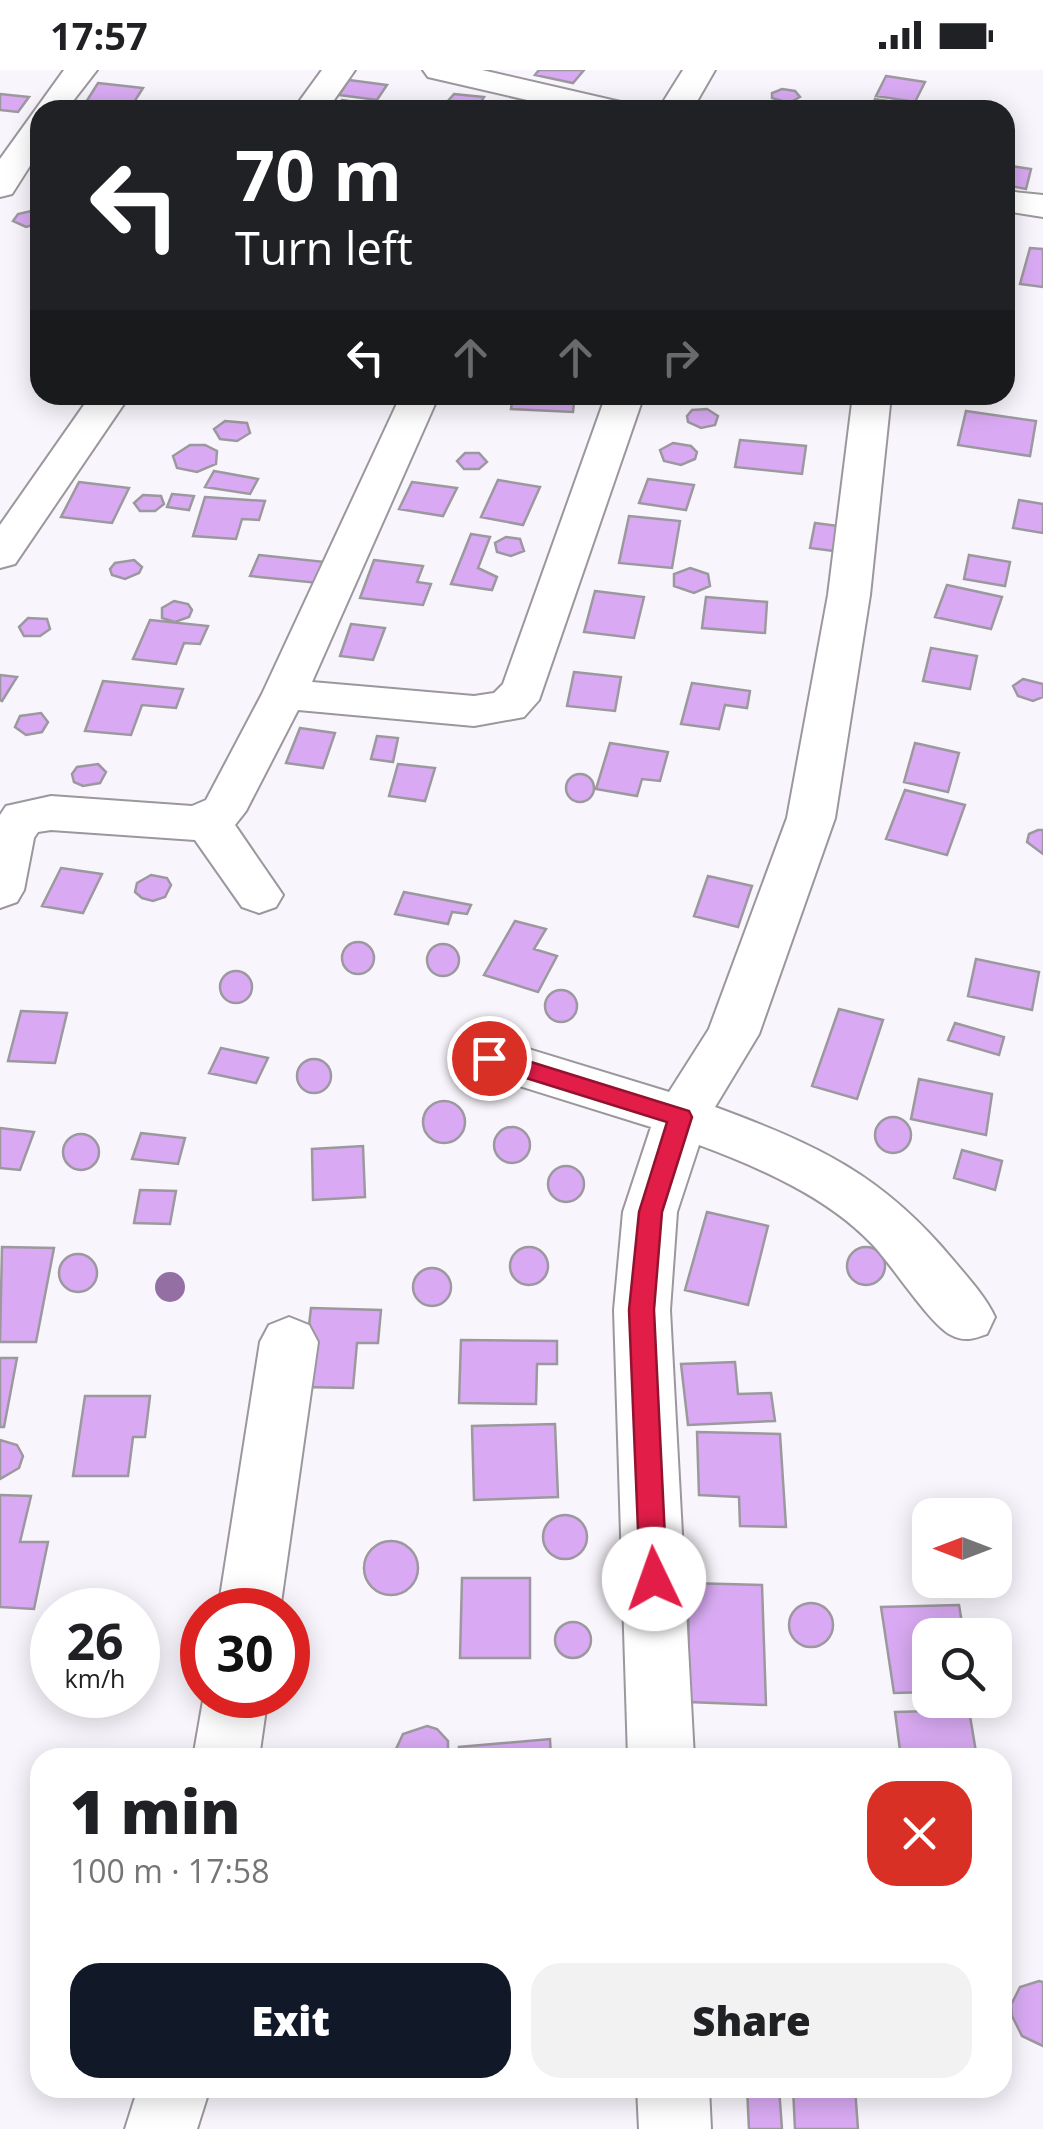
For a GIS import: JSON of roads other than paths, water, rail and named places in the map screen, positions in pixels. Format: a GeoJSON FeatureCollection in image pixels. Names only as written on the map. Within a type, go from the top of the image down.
{"type":"FeatureCollection","features":[{"type":"Feature","properties":{"kind":"street"},"geometry":{"type":"LineString","coordinates":[[58,100],[81,70]]}},
{"type":"Feature","properties":{"kind":"street"},"geometry":{"type":"LineString","coordinates":[[317,100],[339,70]]}},
{"type":"Feature","properties":{"kind":"street"},"geometry":{"type":"LineString","coordinates":[[439,70],[545,100]]}},
{"type":"Feature","properties":{"kind":"street"},"geometry":{"type":"LineString","coordinates":[[680,100],[700,70]]}},
{"type":"Feature","properties":{"kind":"street"},"geometry":{"type":"LineString","coordinates":[[0,187],[30,138]]}},
{"type":"Feature","properties":{"kind":"street"},"geometry":{"type":"LineString","coordinates":[[0,555],[104,405]]}},
{"type":"Feature","properties":{"kind":"street"},"geometry":{"type":"LineString","coordinates":[[0,890],[11,835],[24,818],[52,813],[171,824],[206,819],[223,811],[284,694],[415,405]]}},
{"type":"Feature","properties":{"kind":"street"},"geometry":{"type":"LineString","coordinates":[[284,694],[474,711],[508,706],[523,689],[622,405]]}},
{"type":"Feature","properties":{"kind":"street"},"geometry":{"type":"LineString","coordinates":[[661,1748],[642,1310],[650,1212],[680,1117],[733,1034],[811,818],[848,595],[871,405]]}},
{"type":"Feature","properties":{"kind":"street"},"geometry":{"type":"LineString","coordinates":[[206,819],[259,895]]}},
{"type":"Feature","properties":{"kind":"street"},"geometry":{"type":"LineString","coordinates":[[489,1058],[680,1117],[778,1155],[873,1210],[967,1317]]}},
{"type":"Feature","properties":{"kind":"street"},"geometry":{"type":"LineString","coordinates":[[252,1588],[289,1342]]}},
{"type":"Feature","properties":{"kind":"street"},"geometry":{"type":"LineString","coordinates":[[228,1748],[232,1718]]}},
{"type":"Feature","properties":{"kind":"street"},"geometry":{"type":"LineString","coordinates":[[161,2129],[171,2098]]}},
{"type":"Feature","properties":{"kind":"street"},"geometry":{"type":"LineString","coordinates":[[673,2098],[675,2129]]}}]}
